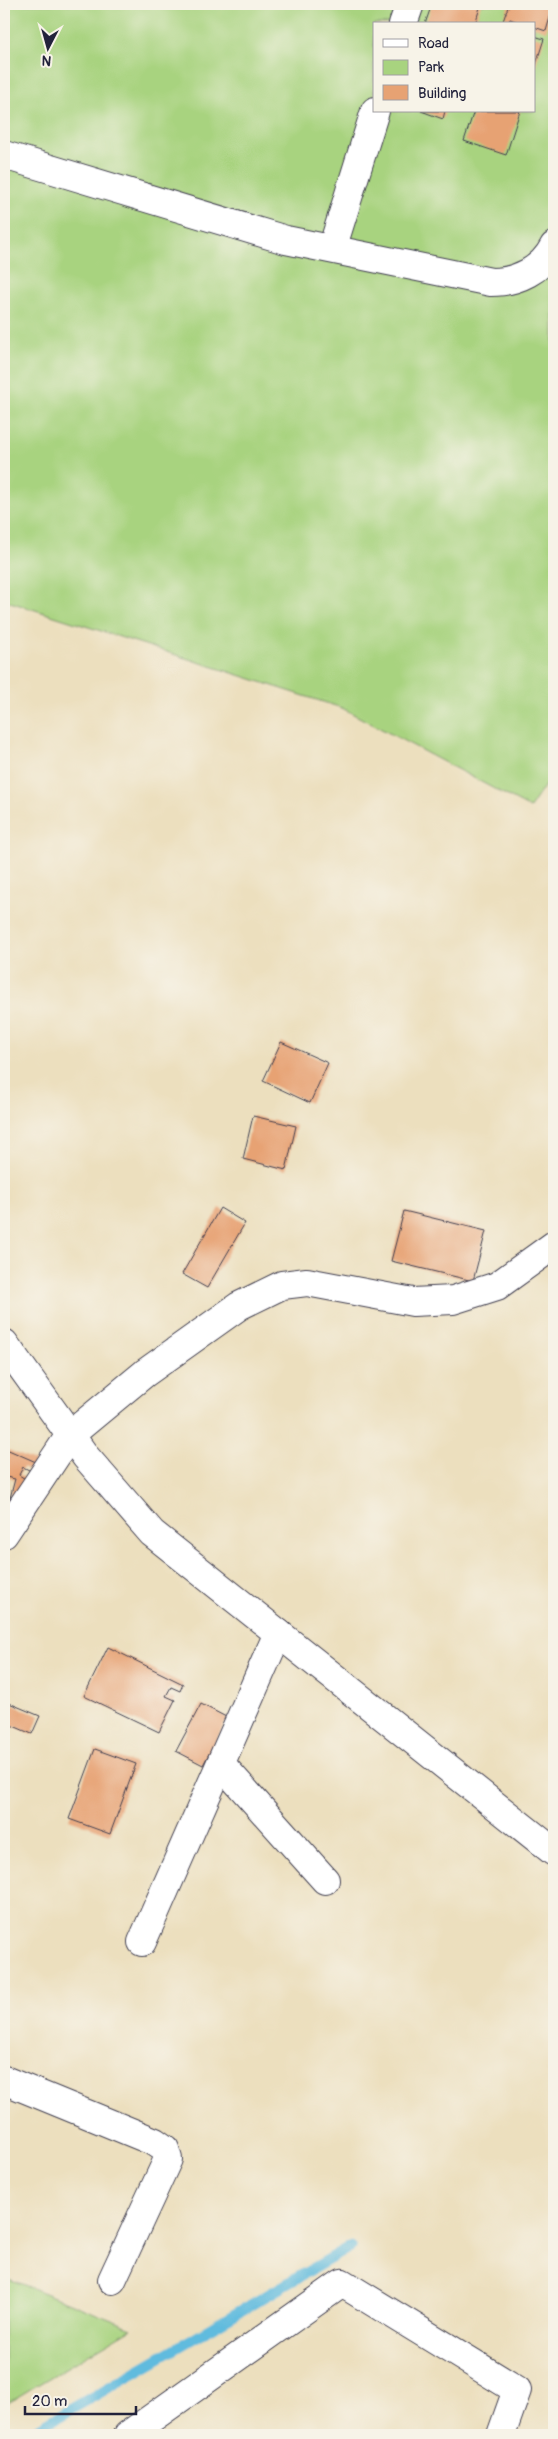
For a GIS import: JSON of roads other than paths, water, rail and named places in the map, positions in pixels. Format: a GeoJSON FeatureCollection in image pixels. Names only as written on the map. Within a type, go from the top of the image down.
{"type":"FeatureCollection","features":[{"type":"Feature","properties":{"kind":"street"},"geometry":{"type":"LineString","coordinates":[[404,22],[410,4]]}},
{"type":"Feature","properties":{"kind":"street"},"geometry":{"type":"LineString","coordinates":[[332,249],[375,112]]}},
{"type":"Feature","properties":{"kind":"street"},"geometry":{"type":"LineString","coordinates":[[4,155],[286,240],[491,282],[510,282],[526,274],[548,258],[554,246]]}},
{"type":"Feature","properties":{"kind":"street"},"geometry":{"type":"LineString","coordinates":[[4,1534],[70,1435],[145,1373],[239,1306],[282,1285],[307,1282],[413,1302],[453,1300],[497,1286],[554,1246]]}},
{"type":"Feature","properties":{"kind":"street"},"geometry":{"type":"LineString","coordinates":[[4,1343],[86,1457],[152,1533],[554,1852]]}},
{"type":"Feature","properties":{"kind":"street"},"geometry":{"type":"LineString","coordinates":[[142,1942],[278,1633]]}},
{"type":"Feature","properties":{"kind":"street"},"geometry":{"type":"LineString","coordinates":[[221,1764],[324,1880]]}},
{"type":"Feature","properties":{"kind":"street"},"geometry":{"type":"LineString","coordinates":[[4,2080],[155,2142],[165,2149],[168,2158],[112,2280]]}},
{"type":"Feature","properties":{"kind":"street"},"geometry":{"type":"LineString","coordinates":[[128,2435],[342,2283],[517,2390],[501,2435]]}},
{"type":"Feature","properties":{"kind":"waterway"},"geometry":{"type":"LineString","coordinates":[[27,2435],[350,2247]]}}]}
